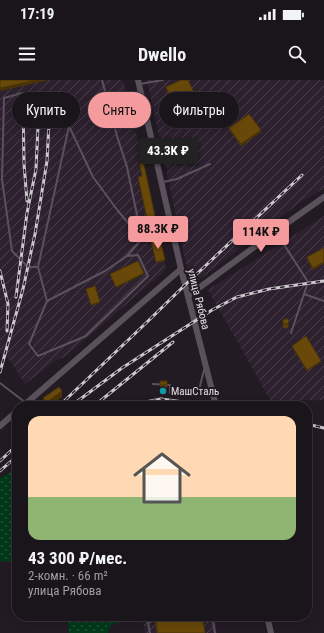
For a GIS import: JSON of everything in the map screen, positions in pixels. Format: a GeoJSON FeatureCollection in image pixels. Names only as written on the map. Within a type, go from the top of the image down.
{"type":"FeatureCollection","features":[{"type":"Feature","properties":{"kind":"street","name":"улица Рябова"},"geometry":{"type":"LineString","coordinates":[[139,82],[181,269],[215,401]]}},
{"type":"Feature","properties":{"kind":"street"},"geometry":{"type":"LineString","coordinates":[[188,296],[324,197]]}},
{"type":"Feature","properties":{"kind":"street"},"geometry":{"type":"LineString","coordinates":[[32,401],[181,269]]}},
{"type":"Feature","properties":{"kind":"street"},"geometry":{"type":"LineString","coordinates":[[0,426],[12,415]]}},
{"type":"Feature","properties":{"kind":"street"},"geometry":{"type":"LineString","coordinates":[[268,621],[271,633]]}},
{"type":"Feature","properties":{"kind":"lane"},"geometry":{"type":"LineString","coordinates":[[102,80],[127,167],[142,239]]}},
{"type":"Feature","properties":{"kind":"lane"},"geometry":{"type":"LineString","coordinates":[[139,82],[163,80]]}},
{"type":"Feature","properties":{"kind":"lane"},"geometry":{"type":"LineString","coordinates":[[12,96],[4,98],[2,179],[12,251],[28,267],[38,267]]}},
{"type":"Feature","properties":{"kind":"lane"},"geometry":{"type":"LineString","coordinates":[[69,128],[38,267],[46,301],[29,344],[38,356],[86,336],[148,276],[138,255],[127,256]]}},
{"type":"Feature","properties":{"kind":"lane"},"geometry":{"type":"LineString","coordinates":[[70,128],[93,177],[118,211],[142,239]]}},
{"type":"Feature","properties":{"kind":"lane"},"geometry":{"type":"LineString","coordinates":[[161,182],[176,179],[210,164]]}},
{"type":"Feature","properties":{"kind":"lane"},"geometry":{"type":"LineString","coordinates":[[276,231],[308,282],[291,333]]}},
{"type":"Feature","properties":{"kind":"lane"},"geometry":{"type":"LineString","coordinates":[[46,301],[105,270],[127,256],[142,239],[173,234]]}},
{"type":"Feature","properties":{"kind":"lane"},"geometry":{"type":"LineString","coordinates":[[304,294],[324,301]]}},
{"type":"Feature","properties":{"kind":"lane"},"geometry":{"type":"LineString","coordinates":[[153,384],[170,385],[170,393],[190,396],[199,390],[205,365]]}},
{"type":"Feature","properties":{"kind":"lane"},"geometry":{"type":"LineString","coordinates":[[0,383],[22,401]]}},
{"type":"Feature","properties":{"kind":"lane"},"geometry":{"type":"LineString","coordinates":[[150,621],[148,622],[150,633]]}},
{"type":"Feature","properties":{"kind":"lane"},"geometry":{"type":"LineString","coordinates":[[213,621],[215,633]]}},
{"type":"Feature","properties":{"kind":"shaded area"},"geometry":{"type":"Polygon","coordinates":[[[0,80],[123,80],[126,92],[88,92],[88,128],[135,128],[166,270],[65,357],[56,360],[25,384],[8,358],[2,357],[0,350],[0,80]]]}},
{"type":"Feature","properties":{"kind":"shaded area"},"geometry":{"type":"Polygon","coordinates":[[[147,80],[324,80],[324,188],[299,203],[191,286],[151,99],[151,92],[150,92],[147,80]]]}},
{"type":"Feature","properties":{"kind":"shaded area"},"geometry":{"type":"Polygon","coordinates":[[[324,216],[324,400],[271,401],[208,290],[324,216]]]}},
{"type":"Feature","properties":{"kind":"shaded area"},"geometry":{"type":"Polygon","coordinates":[[[143,621],[215,621],[217,633],[145,633],[143,621]]]}},
{"type":"Feature","properties":{"kind":"green space"},"geometry":{"type":"Polygon","coordinates":[[[12,472],[12,562],[0,561],[0,478],[12,472]]]}},
{"type":"Feature","properties":{"kind":"green space"},"geometry":{"type":"Polygon","coordinates":[[[68,621],[122,621],[110,626],[108,633],[69,633],[68,621]]]}},
{"type":"Feature","properties":{"kind":"building"},"geometry":{"type":"Polygon","coordinates":[[[0,80],[37,80],[0,88],[0,80]]]}},
{"type":"Feature","properties":{"kind":"building"},"geometry":{"type":"Polygon","coordinates":[[[181,80],[188,80],[194,92],[168,92],[166,87],[181,80]]]}},
{"type":"Feature","properties":{"kind":"building"},"geometry":{"type":"Polygon","coordinates":[[[249,114],[261,130],[241,144],[229,128],[239,128],[239,121],[249,114]]]}},
{"type":"Feature","properties":{"kind":"building"},"geometry":{"type":"Polygon","coordinates":[[[143,160],[158,230],[150,232],[138,177],[142,176],[139,161],[143,160]]]}},
{"type":"Feature","properties":{"kind":"building"},"geometry":{"type":"Polygon","coordinates":[[[160,239],[165,260],[156,262],[151,241],[160,239]]]}},
{"type":"Feature","properties":{"kind":"building"},"geometry":{"type":"Polygon","coordinates":[[[324,248],[324,262],[313,268],[307,257],[324,248]]]}},
{"type":"Feature","properties":{"kind":"building"},"geometry":{"type":"Polygon","coordinates":[[[138,261],[144,273],[116,287],[110,274],[138,261]]]}},
{"type":"Feature","properties":{"kind":"building"},"geometry":{"type":"Polygon","coordinates":[[[95,286],[100,302],[91,305],[86,289],[95,286]]]}},
{"type":"Feature","properties":{"kind":"building"},"geometry":{"type":"Polygon","coordinates":[[[288,319],[289,322],[287,324],[283,323],[283,320],[288,319]]]}},
{"type":"Feature","properties":{"kind":"building"},"geometry":{"type":"Polygon","coordinates":[[[306,336],[321,361],[307,370],[292,346],[306,336]]]}},
{"type":"Feature","properties":{"kind":"building"},"geometry":{"type":"Polygon","coordinates":[[[160,381],[167,381],[167,385],[160,385],[160,381]]]}},
{"type":"Feature","properties":{"kind":"building"},"geometry":{"type":"Polygon","coordinates":[[[59,387],[62,391],[49,401],[45,401],[43,398],[59,387]]]}},
{"type":"Feature","properties":{"kind":"building"},"geometry":{"type":"Polygon","coordinates":[[[156,621],[203,621],[205,633],[158,633],[156,621]]]}},
{"type":"Feature","properties":{"kind":"railway"},"geometry":{"type":"LineString","coordinates":[[23,128],[24,164],[27,201]]}},
{"type":"Feature","properties":{"kind":"railway"},"geometry":{"type":"LineString","coordinates":[[16,297],[27,213],[36,169],[38,128]]}},
{"type":"Feature","properties":{"kind":"railway"},"geometry":{"type":"LineString","coordinates":[[0,372],[23,289],[35,234],[47,161],[49,128]]}},
{"type":"Feature","properties":{"kind":"railway"},"geometry":{"type":"LineString","coordinates":[[64,401],[302,175]]}},
{"type":"Feature","properties":{"kind":"railway"},"geometry":{"type":"LineString","coordinates":[[0,271],[8,304],[7,331]]}},
{"type":"Feature","properties":{"kind":"railway"},"geometry":{"type":"LineString","coordinates":[[78,401],[122,368],[212,310],[237,297],[269,289],[324,281]]}},
{"type":"Feature","properties":{"kind":"railway"},"geometry":{"type":"LineString","coordinates":[[100,401],[173,342]]}},
{"type":"Feature","properties":{"kind":"railway"},"geometry":{"type":"LineString","coordinates":[[151,401],[161,399],[176,401]]}},
{"type":"Feature","properties":{"kind":"railway"},"geometry":{"type":"LineString","coordinates":[[312,425],[324,428]]}},
{"type":"Feature","properties":{"kind":"railway"},"geometry":{"type":"LineString","coordinates":[[0,461],[12,450]]}},
{"type":"Feature","properties":{"kind":"railway"},"geometry":{"type":"LineString","coordinates":[[0,471],[12,460]]}},
{"type":"Feature","properties":{"kind":"place","name":"МашСталь"},"geometry":{"type":"Point","coordinates":[163,391]}}]}
